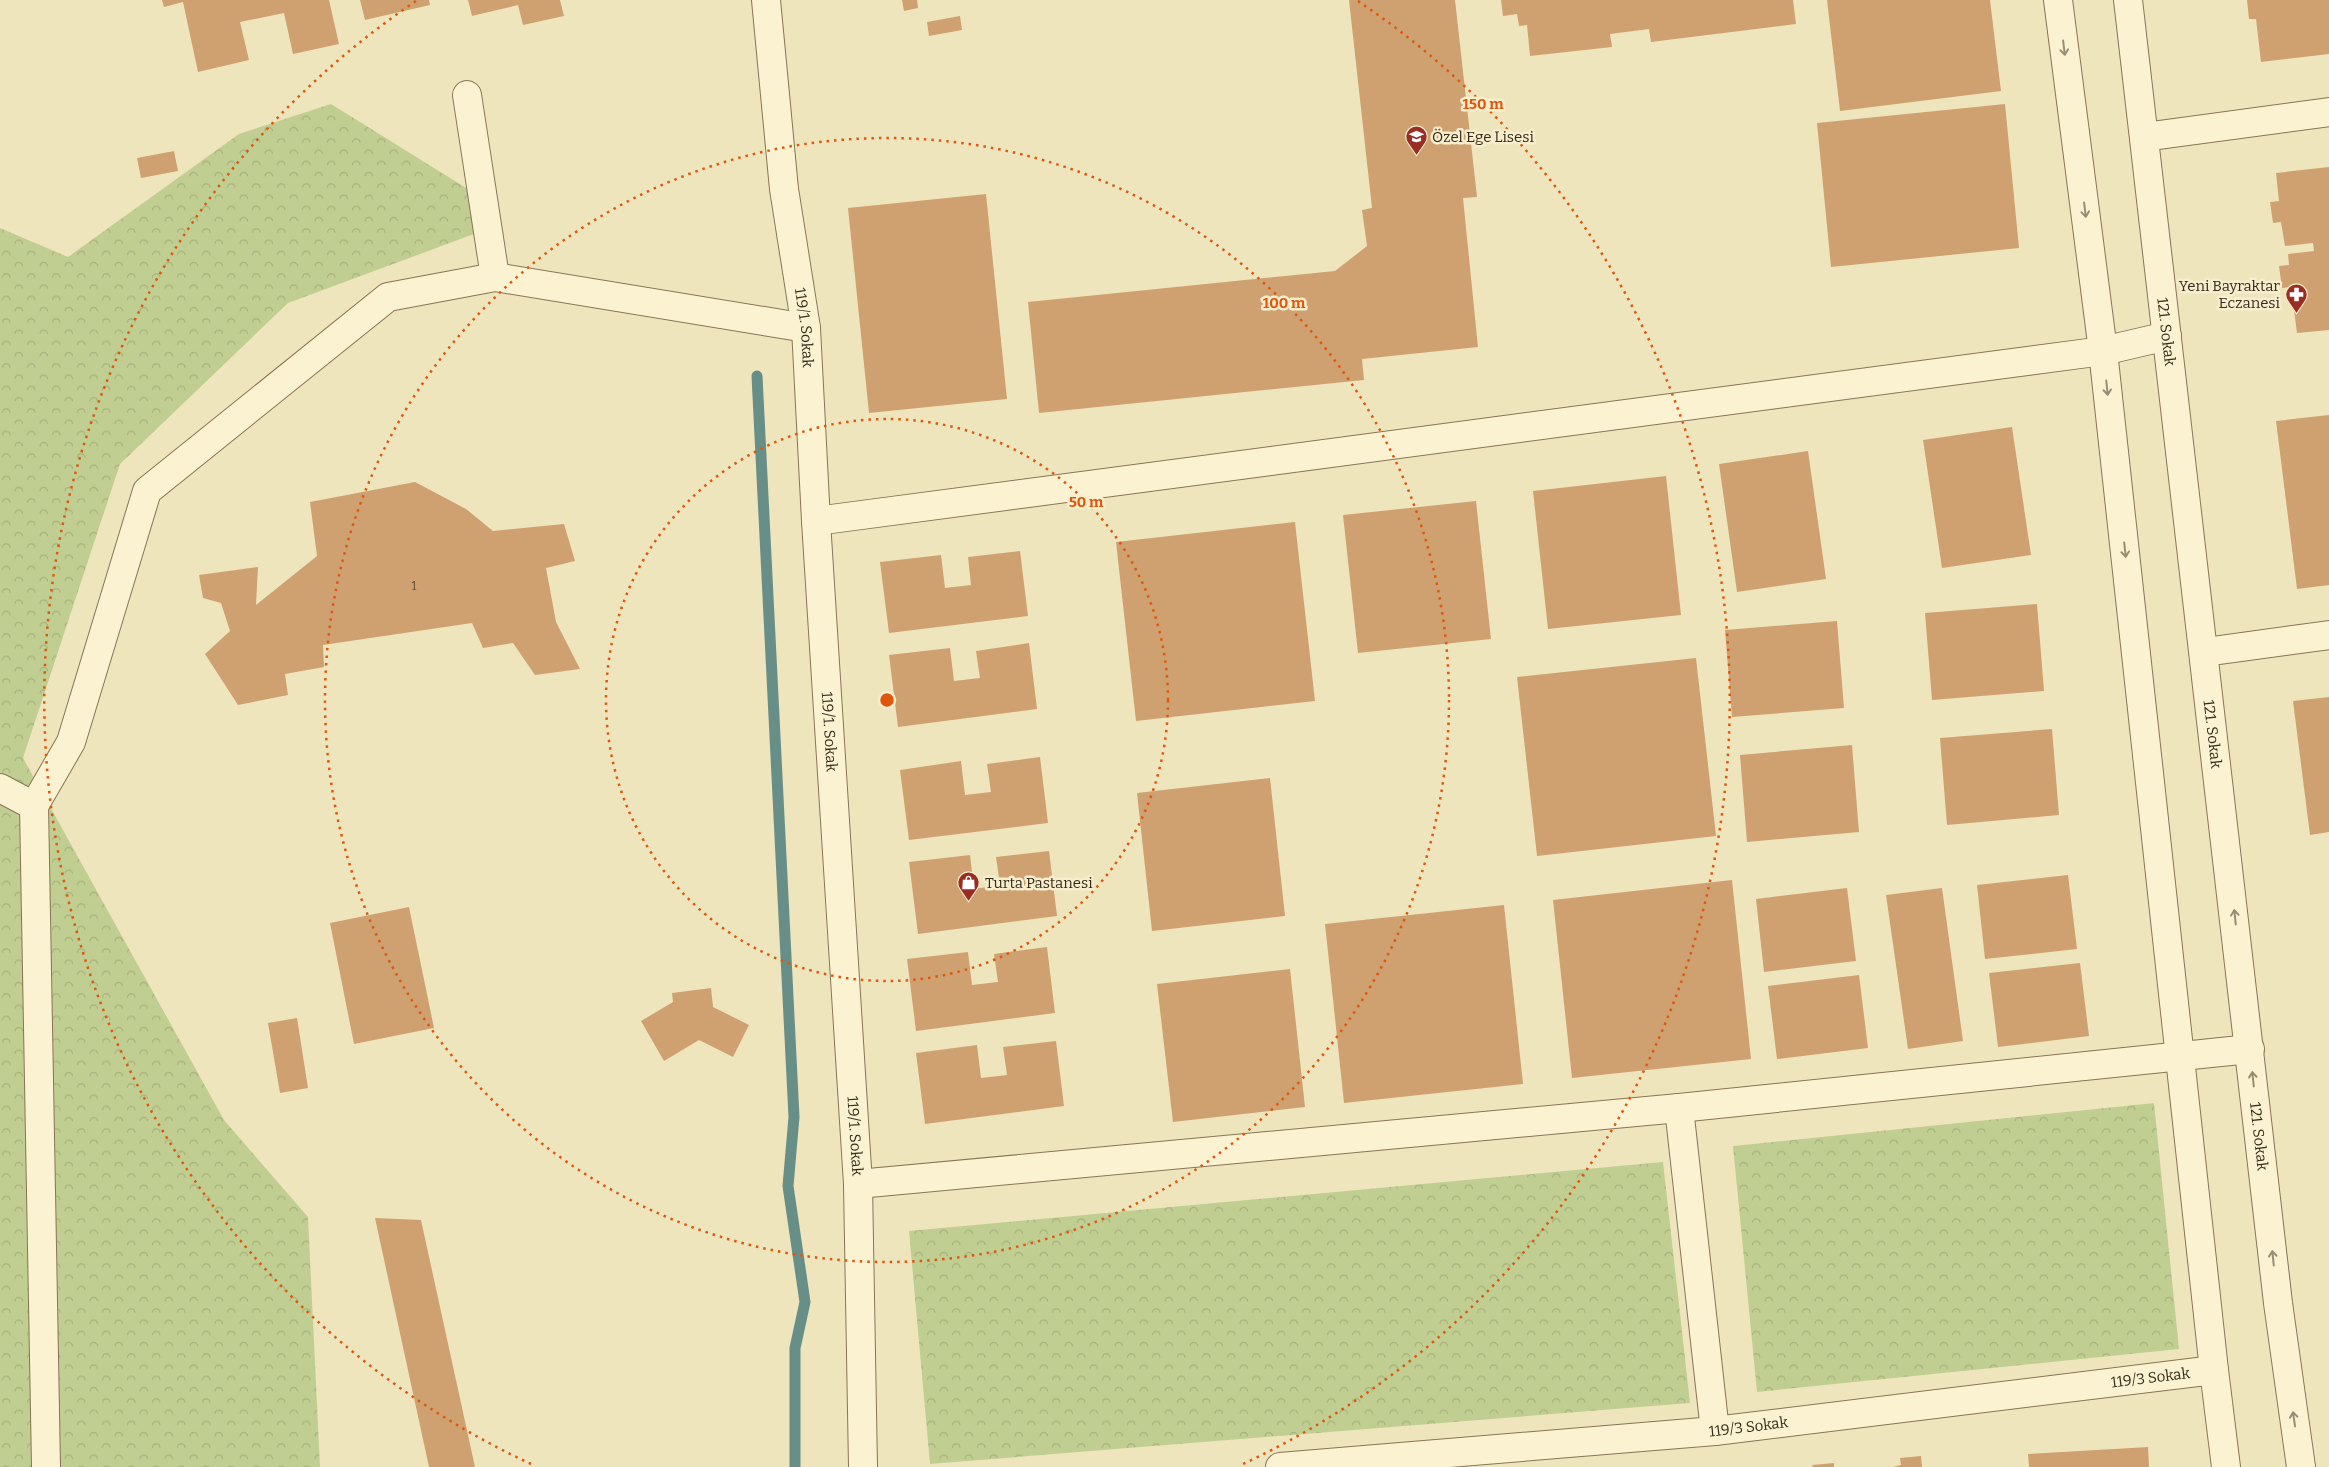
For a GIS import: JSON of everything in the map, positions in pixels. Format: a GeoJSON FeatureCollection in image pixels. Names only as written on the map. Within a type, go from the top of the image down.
{"type":"FeatureCollection","features":[{"type":"Feature","properties":{"kind":"street","name":"119/1. Sokak"},"geometry":{"type":"LineString","coordinates":[[766,0],[784,189],[806,328],[816,521],[858,1184],[863,1467]]}},
{"type":"Feature","properties":{"kind":"street"},"geometry":{"type":"LineString","coordinates":[[2058,0],[2103,351],[2226,1467]]}},
{"type":"Feature","properties":{"kind":"street","name":"121. Sokak"},"geometry":{"type":"LineString","coordinates":[[2128,0],[2205,652],[2278,1303],[2301,1467]]}},
{"type":"Feature","properties":{"kind":"street"},"geometry":{"type":"LineString","coordinates":[[467,94],[495,277]]}},
{"type":"Feature","properties":{"kind":"street"},"geometry":{"type":"LineString","coordinates":[[2144,137],[2329,112]]}},
{"type":"Feature","properties":{"kind":"street"},"geometry":{"type":"LineString","coordinates":[[46,1467],[34,806],[71,742],[147,492],[388,297],[495,277],[806,328]]}},
{"type":"Feature","properties":{"kind":"street"},"geometry":{"type":"LineString","coordinates":[[816,521],[2103,351],[2167,336]]}},
{"type":"Feature","properties":{"kind":"street"},"geometry":{"type":"LineString","coordinates":[[2205,652],[2329,635]]}},
{"type":"Feature","properties":{"kind":"street"},"geometry":{"type":"LineString","coordinates":[[0,788],[34,806]]}},
{"type":"Feature","properties":{"kind":"street"},"geometry":{"type":"LineString","coordinates":[[858,1184],[1679,1108],[2250,1049]]}},
{"type":"Feature","properties":{"kind":"street"},"geometry":{"type":"LineString","coordinates":[[1679,1108],[1715,1431]]}},
{"type":"Feature","properties":{"kind":"street","name":"119/3 Sokak"},"geometry":{"type":"LineString","coordinates":[[1280,1467],[1715,1431],[2214,1370]]}},
{"type":"Feature","properties":{"kind":"green space"},"geometry":{"type":"Polygon","coordinates":[[[331,104],[479,196],[474,234],[288,303],[120,464],[23,758],[224,1120],[308,1217],[320,1467],[0,1467],[0,228],[68,257],[239,134],[331,104]]]}},
{"type":"Feature","properties":{"kind":"green space"},"geometry":{"type":"Polygon","coordinates":[[[2154,1103],[2179,1349],[1757,1392],[1733,1146],[2154,1103]]]}},
{"type":"Feature","properties":{"kind":"green space"},"geometry":{"type":"Polygon","coordinates":[[[1663,1162],[1690,1403],[930,1464],[909,1231],[1663,1162]]]}},
{"type":"Feature","properties":{"kind":"building"},"geometry":{"type":"Polygon","coordinates":[[[162,0],[329,0],[339,44],[293,54],[284,13],[240,22],[249,60],[198,72],[183,2],[164,7],[162,0]]]}},
{"type":"Feature","properties":{"kind":"building"},"geometry":{"type":"Polygon","coordinates":[[[360,0],[429,0],[430,5],[365,20],[360,0]]]}},
{"type":"Feature","properties":{"kind":"building"},"geometry":{"type":"Polygon","coordinates":[[[468,0],[560,0],[564,16],[523,25],[518,5],[472,16],[468,0]]]}},
{"type":"Feature","properties":{"kind":"building"},"geometry":{"type":"Polygon","coordinates":[[[902,0],[917,0],[918,8],[904,11],[902,0]]]}},
{"type":"Feature","properties":{"kind":"building"},"geometry":{"type":"Polygon","coordinates":[[[1349,0],[1455,0],[1477,197],[1463,198],[1478,347],[1362,359],[1364,380],[1039,413],[1028,302],[1335,271],[1367,246],[1362,210],[1372,208],[1349,0]]]}},
{"type":"Feature","properties":{"kind":"building"},"geometry":{"type":"Polygon","coordinates":[[[1501,0],[1793,0],[1796,24],[1651,42],[1649,29],[1610,34],[1612,47],[1530,56],[1527,25],[1519,26],[1517,14],[1503,16],[1501,0]]]}},
{"type":"Feature","properties":{"kind":"building"},"geometry":{"type":"Polygon","coordinates":[[[1827,0],[1990,0],[2001,91],[1840,111],[1827,0]]]}},
{"type":"Feature","properties":{"kind":"building"},"geometry":{"type":"Polygon","coordinates":[[[2247,0],[2329,0],[2329,54],[2261,62],[2256,19],[2249,19],[2247,0]]]}},
{"type":"Feature","properties":{"kind":"building"},"geometry":{"type":"Polygon","coordinates":[[[960,16],[962,30],[929,36],[927,22],[960,16]]]}},
{"type":"Feature","properties":{"kind":"building"},"geometry":{"type":"Polygon","coordinates":[[[2005,104],[2019,248],[1831,267],[1817,123],[2005,104]]]}},
{"type":"Feature","properties":{"kind":"building"},"geometry":{"type":"Polygon","coordinates":[[[174,151],[178,171],[141,178],[137,158],[174,151]]]}},
{"type":"Feature","properties":{"kind":"building"},"geometry":{"type":"Polygon","coordinates":[[[2329,167],[2329,330],[2297,333],[2291,287],[2282,288],[2279,266],[2289,265],[2288,254],[2314,251],[2313,243],[2285,246],[2281,222],[2273,223],[2270,202],[2279,201],[2276,173],[2329,167]]]}},
{"type":"Feature","properties":{"kind":"building"},"geometry":{"type":"Polygon","coordinates":[[[986,194],[1007,399],[869,413],[848,208],[986,194]]]}},
{"type":"Feature","properties":{"kind":"building"},"geometry":{"type":"Polygon","coordinates":[[[2329,415],[2329,585],[2297,589],[2276,421],[2329,415]]]}},
{"type":"Feature","properties":{"kind":"building"},"geometry":{"type":"Polygon","coordinates":[[[2012,427],[2031,555],[1942,568],[1923,440],[2012,427]]]}},
{"type":"Feature","properties":{"kind":"building"},"geometry":{"type":"Polygon","coordinates":[[[1808,451],[1826,579],[1737,592],[1719,464],[1808,451]]]}},
{"type":"Feature","properties":{"kind":"building"},"geometry":{"type":"Polygon","coordinates":[[[1666,476],[1681,615],[1548,629],[1533,491],[1666,476]]]}},
{"type":"Feature","properties":{"kind":"building"},"geometry":{"type":"Polygon","coordinates":[[[415,482],[466,509],[493,531],[564,524],[575,561],[546,568],[556,622],[580,669],[535,675],[513,643],[483,648],[472,623],[323,645],[324,667],[285,674],[288,695],[238,705],[205,654],[230,631],[221,603],[203,598],[199,575],[258,567],[256,605],[317,556],[310,502],[415,482]]]}},
{"type":"Feature","properties":{"kind":"building"},"geometry":{"type":"Polygon","coordinates":[[[1476,501],[1491,639],[1358,653],[1343,515],[1476,501]]]}},
{"type":"Feature","properties":{"kind":"building"},"geometry":{"type":"Polygon","coordinates":[[[1295,522],[1315,701],[1136,721],[1116,542],[1295,522]]]}},
{"type":"Feature","properties":{"kind":"building"},"geometry":{"type":"Polygon","coordinates":[[[1020,551],[1028,616],[889,633],[880,562],[941,555],[945,588],[971,585],[968,557],[1020,551]]]}},
{"type":"Feature","properties":{"kind":"building"},"geometry":{"type":"Polygon","coordinates":[[[2037,604],[2044,691],[1932,700],[1925,613],[2037,604]]]}},
{"type":"Feature","properties":{"kind":"building"},"geometry":{"type":"Polygon","coordinates":[[[1837,621],[1844,708],[1732,717],[1725,630],[1837,621]]]}},
{"type":"Feature","properties":{"kind":"building"},"geometry":{"type":"Polygon","coordinates":[[[1029,643],[1037,709],[898,727],[889,655],[950,648],[954,681],[980,678],[976,651],[1029,643]]]}},
{"type":"Feature","properties":{"kind":"building"},"geometry":{"type":"Polygon","coordinates":[[[1696,658],[1716,836],[1537,856],[1517,677],[1696,658]]]}},
{"type":"Feature","properties":{"kind":"building"},"geometry":{"type":"Polygon","coordinates":[[[2329,697],[2329,832],[2310,835],[2293,701],[2329,697]]]}},
{"type":"Feature","properties":{"kind":"building"},"geometry":{"type":"Polygon","coordinates":[[[2052,729],[2059,815],[1947,825],[1940,738],[2052,729]]]}},
{"type":"Feature","properties":{"kind":"building"},"geometry":{"type":"Polygon","coordinates":[[[1852,745],[1859,832],[1747,842],[1740,755],[1852,745]]]}},
{"type":"Feature","properties":{"kind":"building"},"geometry":{"type":"Polygon","coordinates":[[[1040,757],[1048,823],[909,840],[900,770],[961,761],[965,795],[991,792],[987,764],[1040,757]]]}},
{"type":"Feature","properties":{"kind":"building"},"geometry":{"type":"Polygon","coordinates":[[[1270,778],[1285,916],[1152,931],[1137,793],[1270,778]]]}},
{"type":"Feature","properties":{"kind":"building"},"geometry":{"type":"Polygon","coordinates":[[[1049,851],[1057,916],[918,934],[909,862],[970,855],[974,889],[1000,885],[996,857],[1049,851]]]}},
{"type":"Feature","properties":{"kind":"building"},"geometry":{"type":"Polygon","coordinates":[[[2068,875],[2077,949],[1985,959],[1977,885],[2068,875]]]}},
{"type":"Feature","properties":{"kind":"building"},"geometry":{"type":"Polygon","coordinates":[[[1732,880],[1751,1059],[1572,1078],[1553,900],[1732,880]]]}},
{"type":"Feature","properties":{"kind":"building"},"geometry":{"type":"Polygon","coordinates":[[[1847,888],[1856,961],[1764,972],[1756,899],[1847,888]]]}},
{"type":"Feature","properties":{"kind":"building"},"geometry":{"type":"Polygon","coordinates":[[[1942,888],[1963,1041],[1908,1049],[1886,895],[1942,888]]]}},
{"type":"Feature","properties":{"kind":"building"},"geometry":{"type":"Polygon","coordinates":[[[1504,905],[1523,1084],[1344,1103],[1325,924],[1504,905]]]}},
{"type":"Feature","properties":{"kind":"building"},"geometry":{"type":"Polygon","coordinates":[[[409,907],[434,1028],[354,1044],[330,923],[409,907]]]}},
{"type":"Feature","properties":{"kind":"building"},"geometry":{"type":"Polygon","coordinates":[[[1047,947],[1055,1013],[916,1031],[907,959],[968,952],[972,985],[998,982],[994,954],[1047,947]]]}},
{"type":"Feature","properties":{"kind":"building"},"geometry":{"type":"Polygon","coordinates":[[[2080,963],[2089,1036],[1998,1047],[1989,973],[2080,963]]]}},
{"type":"Feature","properties":{"kind":"building"},"geometry":{"type":"Polygon","coordinates":[[[1290,969],[1305,1107],[1173,1122],[1157,984],[1290,969]]]}},
{"type":"Feature","properties":{"kind":"building"},"geometry":{"type":"Polygon","coordinates":[[[1859,975],[1868,1048],[1777,1059],[1768,986],[1859,975]]]}},
{"type":"Feature","properties":{"kind":"building"},"geometry":{"type":"Polygon","coordinates":[[[711,988],[713,1007],[749,1025],[733,1057],[699,1040],[664,1061],[641,1021],[673,1002],[672,993],[711,988]]]}},
{"type":"Feature","properties":{"kind":"building"},"geometry":{"type":"Polygon","coordinates":[[[297,1018],[308,1088],[280,1093],[268,1023],[297,1018]]]}},
{"type":"Feature","properties":{"kind":"building"},"geometry":{"type":"Polygon","coordinates":[[[1056,1041],[1064,1106],[925,1124],[916,1053],[977,1045],[981,1078],[1007,1075],[1003,1047],[1056,1041]]]}},
{"type":"Feature","properties":{"kind":"building"},"geometry":{"type":"Polygon","coordinates":[[[375,1218],[421,1220],[475,1467],[429,1467],[375,1218]]]}},
{"type":"Feature","properties":{"kind":"building"},"geometry":{"type":"Polygon","coordinates":[[[2148,1447],[2149,1467],[2029,1467],[2028,1454],[2148,1447]]]}},
{"type":"Feature","properties":{"kind":"building"},"geometry":{"type":"Polygon","coordinates":[[[1921,1456],[1922,1467],[1893,1467],[1901,1465],[1900,1458],[1921,1456]]]}},
{"type":"Feature","properties":{"kind":"building"},"geometry":{"type":"Polygon","coordinates":[[[1834,1463],[1834,1467],[1813,1467],[1812,1465],[1834,1463]]]}},
{"type":"Feature","properties":{"kind":"waterway"},"geometry":{"type":"LineString","coordinates":[[757,376],[794,1117],[788,1186],[805,1302],[795,1348],[795,1467]]}},
{"type":"Feature","properties":{"kind":"place","name":"Özel Ege Lisesi"},"geometry":{"type":"Point","coordinates":[1416,156]}},
{"type":"Feature","properties":{"kind":"place","name":"Yeni Bayraktar Eczanesi"},"geometry":{"type":"Point","coordinates":[2296,314]}},
{"type":"Feature","properties":{"kind":"place","name":"Turta Pastanesi"},"geometry":{"type":"Point","coordinates":[969,902]}}]}
